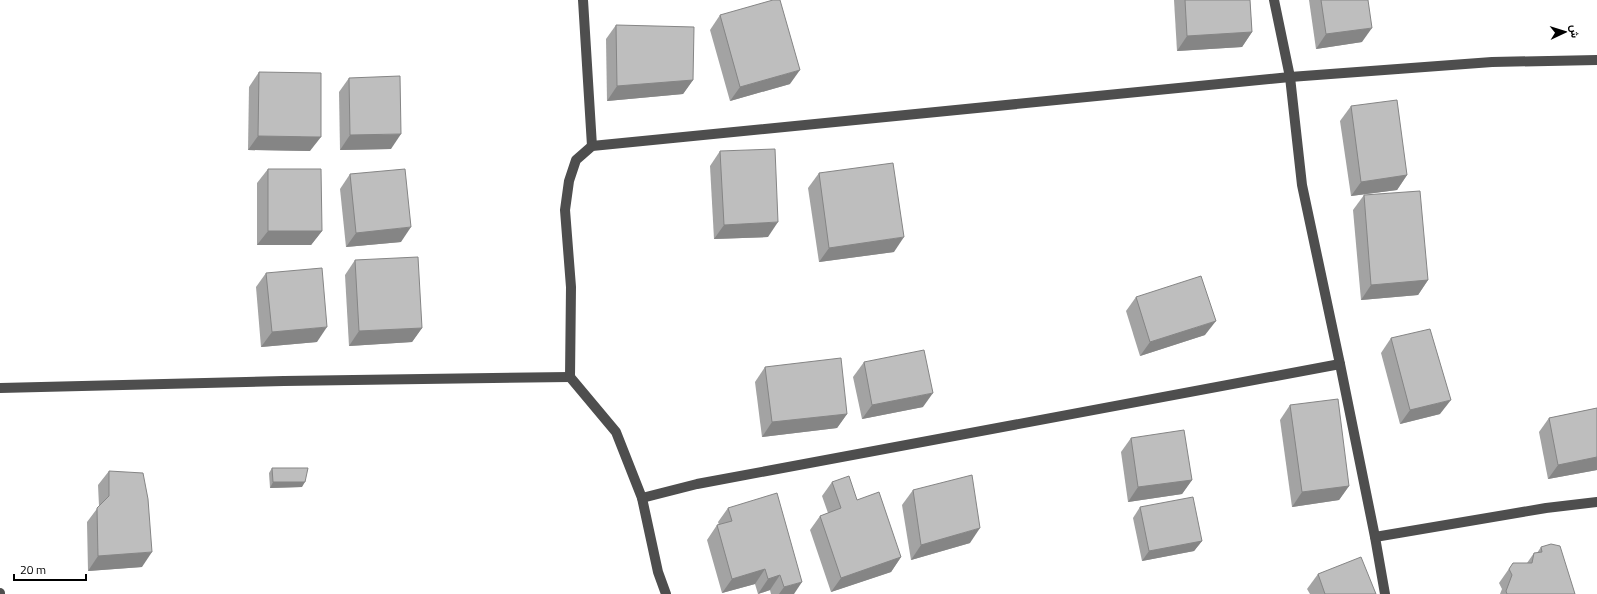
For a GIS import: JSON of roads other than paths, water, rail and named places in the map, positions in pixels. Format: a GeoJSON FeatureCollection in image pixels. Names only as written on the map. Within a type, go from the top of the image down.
{"type":"FeatureCollection","features":[{"type":"Feature","properties":{"kind":"street"},"geometry":{"type":"LineString","coordinates":[[583,0],[592,146]]}},
{"type":"Feature","properties":{"kind":"street"},"geometry":{"type":"LineString","coordinates":[[1274,0],[1290,76],[1302,185],[1375,536],[1385,594]]}},
{"type":"Feature","properties":{"kind":"street"},"geometry":{"type":"LineString","coordinates":[[666,594],[658,572],[642,498],[616,432],[570,377],[571,286],[565,210],[569,181],[576,160],[592,146],[1290,76],[1492,62],[1597,60]]}},
{"type":"Feature","properties":{"kind":"street"},"geometry":{"type":"LineString","coordinates":[[642,498],[697,484],[1340,364]]}},
{"type":"Feature","properties":{"kind":"street"},"geometry":{"type":"LineString","coordinates":[[0,388],[284,381],[570,377]]}},
{"type":"Feature","properties":{"kind":"street"},"geometry":{"type":"LineString","coordinates":[[1375,536],[1546,508],[1597,502]]}}]}
